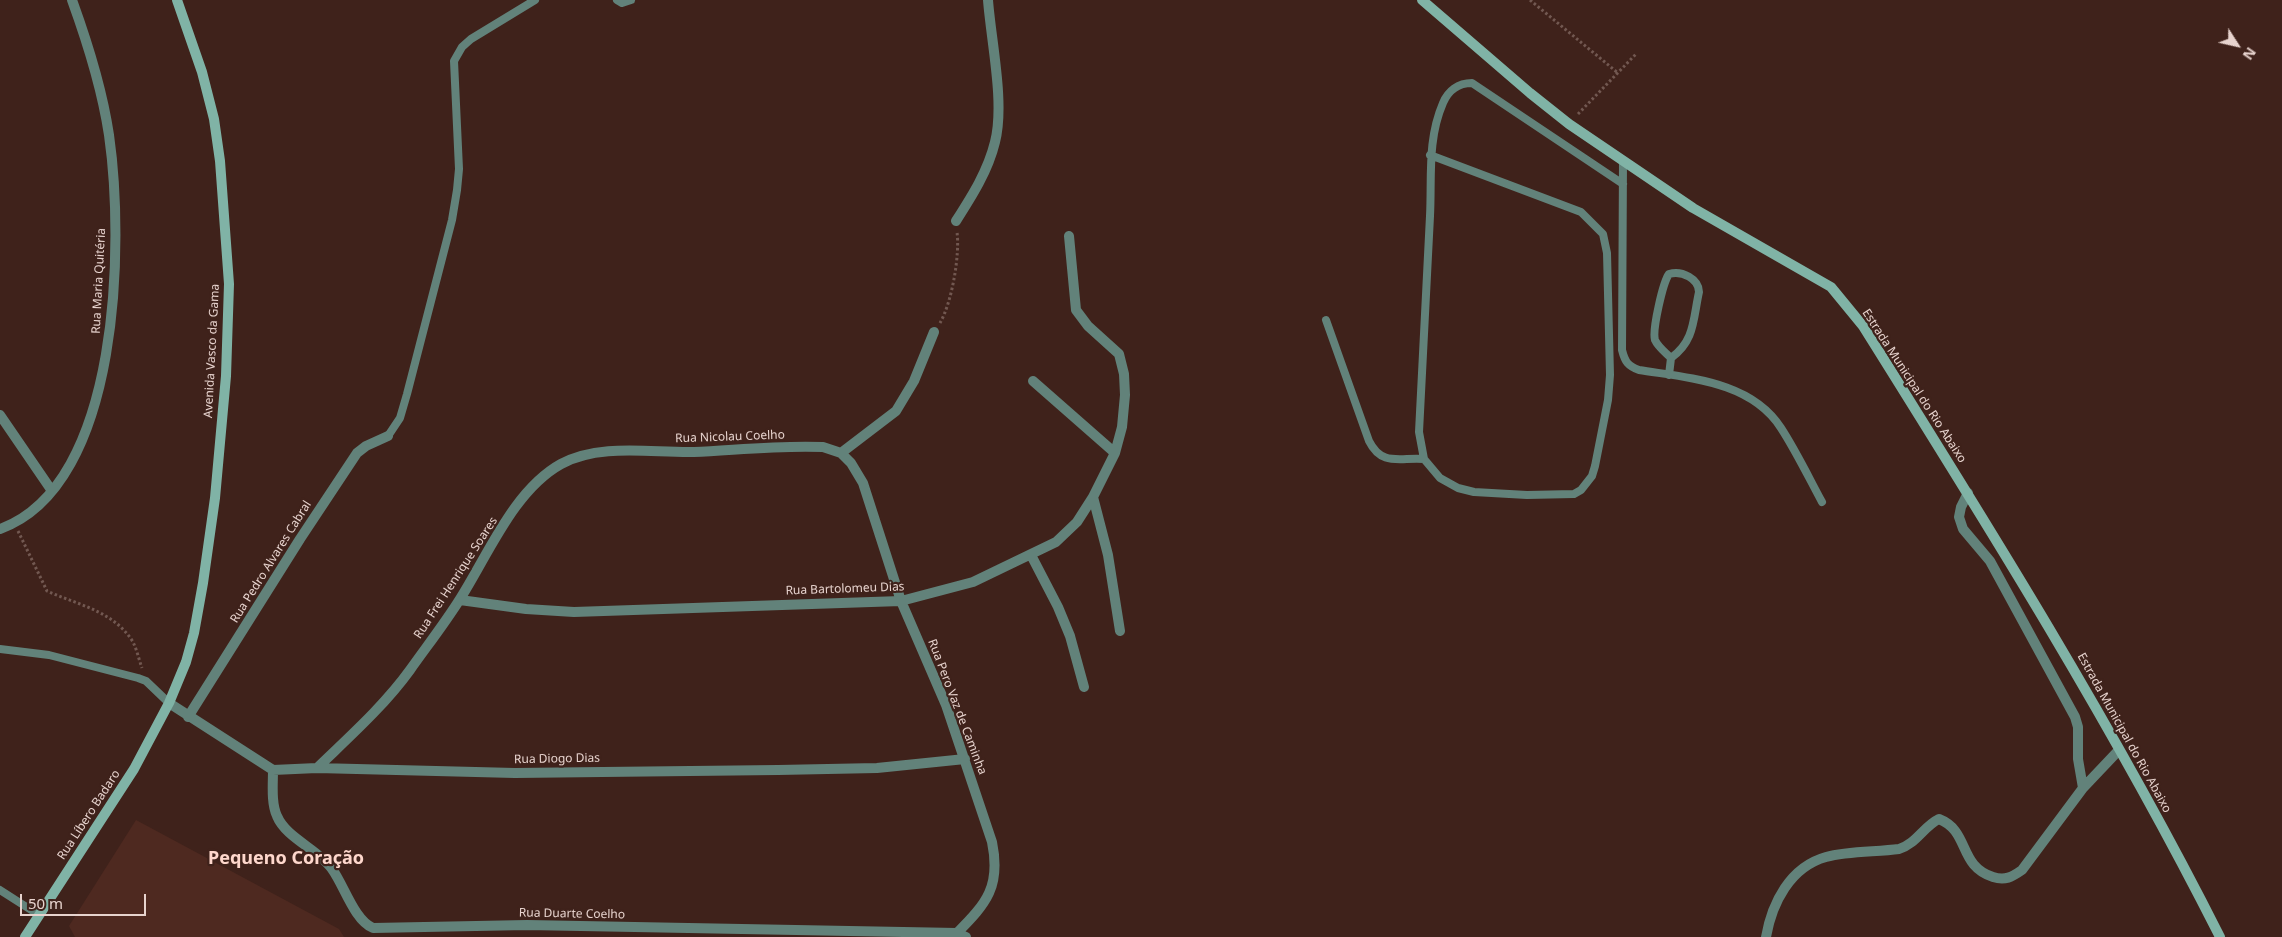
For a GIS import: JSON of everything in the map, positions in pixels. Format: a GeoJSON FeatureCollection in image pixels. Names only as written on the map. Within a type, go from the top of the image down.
{"type":"FeatureCollection","features":[{"type":"Feature","properties":{"kind":"street","name":"Rua Maria Quitéria"},"geometry":{"type":"LineString","coordinates":[[0,528],[14,523],[35,509],[52,491],[82,443],[100,384],[111,326],[115,251],[114,195],[109,135],[99,80],[72,0]]}},
{"type":"Feature","properties":{"kind":"street","name":"Avenida Vasco da Gama"},"geometry":{"type":"LineString","coordinates":[[169,703],[186,662],[194,633],[203,583],[215,498],[223,404],[229,284],[220,161],[214,119],[202,72],[177,0]]}},
{"type":"Feature","properties":{"kind":"street"},"geometry":{"type":"LineString","coordinates":[[956,221],[977,188],[995,141],[998,114],[994,40],[988,0]]}},
{"type":"Feature","properties":{"kind":"street","name":"Estrada Municipal do Rio Abaixo"},"geometry":{"type":"LineString","coordinates":[[1422,0],[1569,124],[1693,208],[1832,288],[1863,326],[2062,646],[2157,816],[2220,937]]}},
{"type":"Feature","properties":{"kind":"street","name":"Rua Bartolomeu Dias"},"geometry":{"type":"LineString","coordinates":[[460,600],[526,609],[574,612],[901,600],[973,582],[1056,542],[1077,522],[1093,497],[1115,452],[1122,427],[1124,374],[1119,354],[1088,326],[1076,310],[1069,236]]}},
{"type":"Feature","properties":{"kind":"street"},"geometry":{"type":"LineString","coordinates":[[841,453],[896,411],[914,381],[934,332]]}},
{"type":"Feature","properties":{"kind":"street"},"geometry":{"type":"LineString","coordinates":[[1033,381],[1115,452]]}},
{"type":"Feature","properties":{"kind":"street"},"geometry":{"type":"LineString","coordinates":[[0,415],[52,491]]}},
{"type":"Feature","properties":{"kind":"street","name":"Rua Pedro Alvares Cabral"},"geometry":{"type":"LineString","coordinates":[[188,717],[300,539],[357,453],[366,446],[388,436]]}},
{"type":"Feature","properties":{"kind":"street","name":"Rua Nicolau Coelho"},"geometry":{"type":"LineString","coordinates":[[582,455],[600,452],[693,452],[806,446],[822,447],[841,453]]}},
{"type":"Feature","properties":{"kind":"street","name":"Rua Pero Vaz de Caminha"},"geometry":{"type":"LineString","coordinates":[[841,453],[851,463],[863,483],[901,600],[946,706],[992,842],[996,862],[989,896],[961,935]]}},
{"type":"Feature","properties":{"kind":"street","name":"Rua Frei Henrique Soares"},"geometry":{"type":"LineString","coordinates":[[317,768],[409,672],[460,600],[494,541],[523,498],[541,478],[561,464],[582,455]]}},
{"type":"Feature","properties":{"kind":"street"},"geometry":{"type":"LineString","coordinates":[[1968,494],[1961,507],[1959,517],[1963,529],[1990,561],[2075,717],[2078,727],[2078,759],[2083,788]]}},
{"type":"Feature","properties":{"kind":"street"},"geometry":{"type":"LineString","coordinates":[[1093,497],[1108,555],[1120,631]]}},
{"type":"Feature","properties":{"kind":"street"},"geometry":{"type":"LineString","coordinates":[[1031,555],[1058,606],[1070,636],[1084,687]]}},
{"type":"Feature","properties":{"kind":"street"},"geometry":{"type":"LineString","coordinates":[[169,703],[273,770]]}},
{"type":"Feature","properties":{"kind":"street","name":"Rua Líbero Badaro"},"geometry":{"type":"LineString","coordinates":[[25,937],[134,768],[169,703]]}},
{"type":"Feature","properties":{"kind":"street"},"geometry":{"type":"LineString","coordinates":[[1766,937],[1776,901],[1800,870],[1827,856],[1899,849],[1907,846],[1930,823],[1939,819],[1949,823],[1956,831],[1969,859],[1981,873],[1998,879],[2010,878],[2022,870],[2083,788],[2119,750]]}},
{"type":"Feature","properties":{"kind":"street","name":"Rua Diogo Dias"},"geometry":{"type":"LineString","coordinates":[[273,770],[317,768],[515,773],[778,770],[877,768],[965,759]]}},
{"type":"Feature","properties":{"kind":"street","name":"Rua Duarte Coelho"},"geometry":{"type":"LineString","coordinates":[[273,770],[276,815],[282,825],[324,859],[333,870],[361,920],[373,928],[527,925],[961,935]]}},
{"type":"Feature","properties":{"kind":"lane"},"geometry":{"type":"LineString","coordinates":[[388,436],[400,418],[452,220],[458,169],[454,61],[462,46],[535,0]]}},
{"type":"Feature","properties":{"kind":"lane"},"geometry":{"type":"LineString","coordinates":[[617,0],[622,3],[631,0]]}},
{"type":"Feature","properties":{"kind":"lane"},"geometry":{"type":"LineString","coordinates":[[1430,155],[1581,212],[1603,234],[1607,253],[1610,375],[1608,400],[1595,466],[1586,485],[1574,494],[1527,495],[1474,492],[1458,488],[1440,478],[1424,460],[1419,432],[1430,214],[1430,155],[1442,104],[1448,94],[1459,85],[1472,83],[1623,184]]}},
{"type":"Feature","properties":{"kind":"lane"},"geometry":{"type":"LineString","coordinates":[[1623,161],[1622,350],[1624,360],[1631,367],[1639,370],[1718,385],[1734,390],[1756,402],[1781,427],[1822,502]]}},
{"type":"Feature","properties":{"kind":"lane"},"geometry":{"type":"LineString","coordinates":[[1669,375],[1671,358],[1689,340],[1699,292],[1699,286],[1696,281],[1673,272],[1669,274],[1664,284],[1654,335],[1659,347],[1671,358]]}},
{"type":"Feature","properties":{"kind":"lane"},"geometry":{"type":"LineString","coordinates":[[1326,320],[1369,441],[1376,454],[1396,460],[1424,460]]}},
{"type":"Feature","properties":{"kind":"lane"},"geometry":{"type":"LineString","coordinates":[[0,649],[49,656],[146,681],[169,703]]}},
{"type":"Feature","properties":{"kind":"lane"},"geometry":{"type":"LineString","coordinates":[[0,890],[39,915]]}},
{"type":"Feature","properties":{"kind":"path"},"geometry":{"type":"LineString","coordinates":[[1530,0],[1618,74]]}},
{"type":"Feature","properties":{"kind":"path"},"geometry":{"type":"LineString","coordinates":[[1569,124],[1636,54]]}},
{"type":"Feature","properties":{"kind":"path"},"geometry":{"type":"LineString","coordinates":[[934,332],[942,320],[949,301],[957,254],[956,221]]}},
{"type":"Feature","properties":{"kind":"path"},"geometry":{"type":"LineString","coordinates":[[14,523],[47,591],[94,609],[118,623],[133,644],[146,681]]}},
{"type":"Feature","properties":{"kind":"shaded area"},"geometry":{"type":"Polygon","coordinates":[[[136,820],[339,929],[344,937],[75,937],[69,926],[136,820]]]}},
{"type":"Feature","properties":{"kind":"district","name":"Pequeno Coração"},"geometry":{"type":"Point","coordinates":[286,859]}}]}
